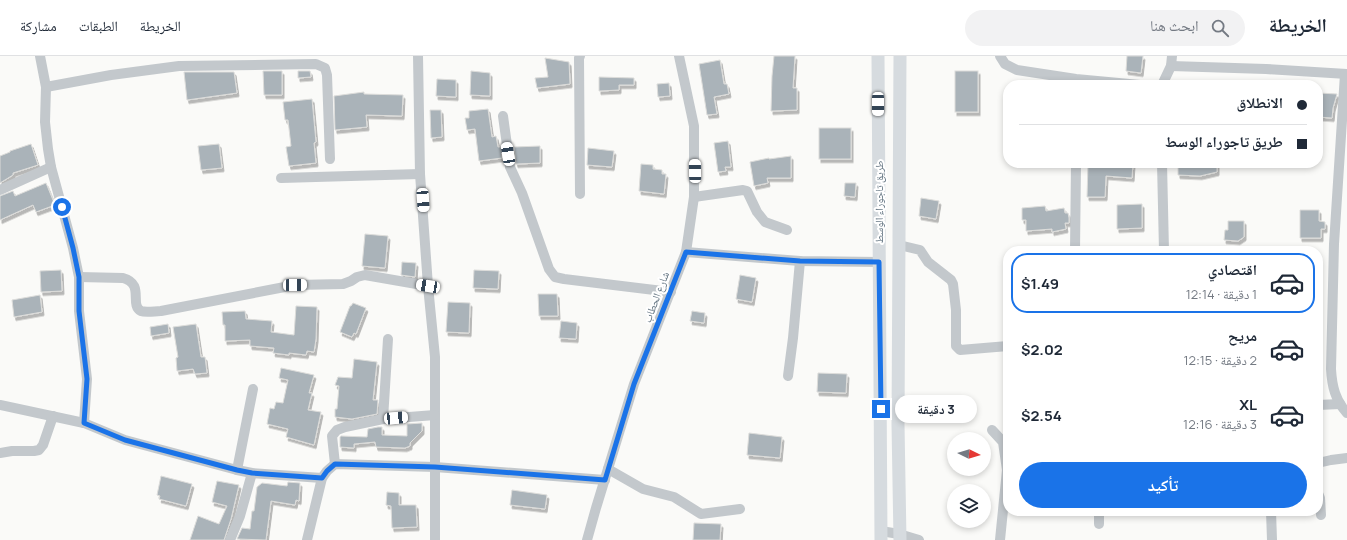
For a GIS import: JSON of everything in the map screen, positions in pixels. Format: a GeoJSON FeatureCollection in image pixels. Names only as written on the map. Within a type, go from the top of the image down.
{"type":"FeatureCollection","features":[{"type":"Feature","properties":{"kind":"main road","name":"طريق تاجوراء الوسط"},"geometry":{"type":"LineString","coordinates":[[878,56],[881,536]]}},
{"type":"Feature","properties":{"kind":"main road"},"geometry":{"type":"LineString","coordinates":[[899,537],[898,431],[900,56]]}},
{"type":"Feature","properties":{"kind":"street"},"geometry":{"type":"LineString","coordinates":[[40,56],[46,87],[45,122],[51,167],[73,248],[79,277],[79,311],[87,379],[84,423]]}},
{"type":"Feature","properties":{"kind":"street"},"geometry":{"type":"LineString","coordinates":[[418,56],[420,174],[435,357],[435,540]]}},
{"type":"Feature","properties":{"kind":"street"},"geometry":{"type":"LineString","coordinates":[[580,56],[580,194]]}},
{"type":"Feature","properties":{"kind":"street","name":"شارع الحطاب"},"geometry":{"type":"LineString","coordinates":[[588,540],[634,384],[686,252],[694,197],[694,126],[679,56]]}},
{"type":"Feature","properties":{"kind":"street"},"geometry":{"type":"LineString","coordinates":[[1000,56],[1005,64],[1017,70],[1066,80]]}},
{"type":"Feature","properties":{"kind":"street"},"geometry":{"type":"LineString","coordinates":[[1164,80],[1171,61],[1346,74],[1334,244],[1331,369],[1332,385],[1340,404],[1347,413]]}},
{"type":"Feature","properties":{"kind":"street"},"geometry":{"type":"LineString","coordinates":[[46,87],[111,75],[179,66],[316,64],[325,68],[328,75],[330,159]]}},
{"type":"Feature","properties":{"kind":"street"},"geometry":{"type":"LineString","coordinates":[[503,116],[510,167],[522,193],[549,269],[555,277],[671,292]]}},
{"type":"Feature","properties":{"kind":"street"},"geometry":{"type":"LineString","coordinates":[[0,190],[51,167]]}},
{"type":"Feature","properties":{"kind":"street"},"geometry":{"type":"LineString","coordinates":[[1075,246],[1076,168]]}},
{"type":"Feature","properties":{"kind":"street"},"geometry":{"type":"LineString","coordinates":[[1162,168],[1164,246]]}},
{"type":"Feature","properties":{"kind":"street"},"geometry":{"type":"LineString","coordinates":[[281,178],[420,174]]}},
{"type":"Feature","properties":{"kind":"street"},"geometry":{"type":"LineString","coordinates":[[694,197],[743,190],[747,191],[757,212],[765,222],[787,230]]}},
{"type":"Feature","properties":{"kind":"street"},"geometry":{"type":"LineString","coordinates":[[899,245],[920,250],[928,262],[951,280],[953,284],[956,310],[956,346],[960,350],[1003,346]]}},
{"type":"Feature","properties":{"kind":"street"},"geometry":{"type":"LineString","coordinates":[[686,252],[800,261],[879,262]]}},
{"type":"Feature","properties":{"kind":"street"},"geometry":{"type":"LineString","coordinates":[[788,376],[800,261]]}},
{"type":"Feature","properties":{"kind":"street"},"geometry":{"type":"LineString","coordinates":[[79,277],[123,278],[130,280],[134,284],[137,307],[144,312],[161,311],[295,285],[343,284],[357,277],[366,275],[428,286]]}},
{"type":"Feature","properties":{"kind":"street"},"geometry":{"type":"LineString","coordinates":[[383,419],[388,340]]}},
{"type":"Feature","properties":{"kind":"street"},"geometry":{"type":"LineString","coordinates":[[237,470],[253,389]]}},
{"type":"Feature","properties":{"kind":"street"},"geometry":{"type":"LineString","coordinates":[[1323,405],[1340,404]]}},
{"type":"Feature","properties":{"kind":"street"},"geometry":{"type":"LineString","coordinates":[[0,405],[84,423],[125,440],[237,470],[252,473],[322,478]]}},
{"type":"Feature","properties":{"kind":"street"},"geometry":{"type":"LineString","coordinates":[[335,464],[332,436],[335,432],[345,427],[383,419],[435,415]]}},
{"type":"Feature","properties":{"kind":"street"},"geometry":{"type":"LineString","coordinates":[[0,453],[39,450],[43,445],[53,416]]}},
{"type":"Feature","properties":{"kind":"street"},"geometry":{"type":"LineString","coordinates":[[992,430],[1003,442]]}},
{"type":"Feature","properties":{"kind":"street"},"geometry":{"type":"LineString","coordinates":[[1323,462],[1347,458]]}},
{"type":"Feature","properties":{"kind":"street"},"geometry":{"type":"LineString","coordinates":[[307,540],[322,478],[335,464],[435,467],[605,480]]}},
{"type":"Feature","properties":{"kind":"street"},"geometry":{"type":"LineString","coordinates":[[608,469],[643,489],[674,497],[702,514],[740,509]]}},
{"type":"Feature","properties":{"kind":"street"},"geometry":{"type":"LineString","coordinates":[[230,540],[240,516],[252,473]]}},
{"type":"Feature","properties":{"kind":"street"},"geometry":{"type":"LineString","coordinates":[[1000,540],[1003,510]]}},
{"type":"Feature","properties":{"kind":"street"},"geometry":{"type":"LineString","coordinates":[[1099,516],[1099,524]]}},
{"type":"Feature","properties":{"kind":"street"},"geometry":{"type":"LineString","coordinates":[[1271,516],[1272,540]]}},
{"type":"Feature","properties":{"kind":"street"},"geometry":{"type":"LineString","coordinates":[[881,536],[918,540]]}},
{"type":"Feature","properties":{"kind":"building"},"geometry":{"type":"Polygon","coordinates":[[[774,56],[795,56],[793,88],[797,88],[797,110],[771,111],[774,56]]]}},
{"type":"Feature","properties":{"kind":"building"},"geometry":{"type":"Polygon","coordinates":[[[1127,56],[1143,56],[1141,73],[1126,71],[1127,56]]]}},
{"type":"Feature","properties":{"kind":"building"},"geometry":{"type":"Polygon","coordinates":[[[545,58],[569,62],[570,84],[537,88],[535,78],[548,77],[545,58]]]}},
{"type":"Feature","properties":{"kind":"building"},"geometry":{"type":"Polygon","coordinates":[[[720,60],[724,84],[727,84],[729,94],[714,97],[717,114],[707,115],[699,64],[720,60]]]}},
{"type":"Feature","properties":{"kind":"building"},"geometry":{"type":"Polygon","coordinates":[[[263,71],[282,71],[282,95],[264,95],[263,71]]]}},
{"type":"Feature","properties":{"kind":"building"},"geometry":{"type":"Polygon","coordinates":[[[298,71],[310,71],[311,77],[298,78],[298,71]]]}},
{"type":"Feature","properties":{"kind":"building"},"geometry":{"type":"Polygon","coordinates":[[[471,71],[490,73],[490,96],[470,95],[471,71]]]}},
{"type":"Feature","properties":{"kind":"building"},"geometry":{"type":"Polygon","coordinates":[[[955,71],[978,71],[978,112],[955,112],[955,71]]]}},
{"type":"Feature","properties":{"kind":"building"},"geometry":{"type":"Polygon","coordinates":[[[184,72],[234,72],[237,93],[187,100],[184,72]]]}},
{"type":"Feature","properties":{"kind":"building"},"geometry":{"type":"Polygon","coordinates":[[[599,77],[634,78],[634,85],[619,85],[619,90],[599,91],[599,77]]]}},
{"type":"Feature","properties":{"kind":"building"},"geometry":{"type":"Polygon","coordinates":[[[437,79],[456,80],[456,97],[436,96],[437,79]]]}},
{"type":"Feature","properties":{"kind":"building"},"geometry":{"type":"Polygon","coordinates":[[[669,83],[670,96],[658,97],[657,84],[669,83]]]}},
{"type":"Feature","properties":{"kind":"building"},"geometry":{"type":"Polygon","coordinates":[[[364,92],[364,94],[403,95],[402,116],[366,115],[367,127],[335,130],[334,96],[364,92]]]}},
{"type":"Feature","properties":{"kind":"building"},"geometry":{"type":"Polygon","coordinates":[[[1323,93],[1337,94],[1332,118],[1323,117],[1323,93]]]}},
{"type":"Feature","properties":{"kind":"building"},"geometry":{"type":"Polygon","coordinates":[[[312,99],[316,142],[314,143],[316,163],[289,166],[286,147],[291,146],[288,120],[285,120],[283,102],[312,99]]]}},
{"type":"Feature","properties":{"kind":"building"},"geometry":{"type":"Polygon","coordinates":[[[488,109],[492,137],[496,136],[498,147],[501,147],[502,158],[479,161],[475,129],[467,130],[465,118],[469,118],[469,111],[488,109]]]}},
{"type":"Feature","properties":{"kind":"building"},"geometry":{"type":"Polygon","coordinates":[[[430,110],[441,110],[442,137],[431,138],[430,110]]]}},
{"type":"Feature","properties":{"kind":"building"},"geometry":{"type":"Polygon","coordinates":[[[819,128],[851,128],[851,159],[819,159],[819,128]]]}},
{"type":"Feature","properties":{"kind":"building"},"geometry":{"type":"Polygon","coordinates":[[[728,141],[731,167],[725,167],[726,171],[718,172],[714,143],[728,141]]]}},
{"type":"Feature","properties":{"kind":"building"},"geometry":{"type":"Polygon","coordinates":[[[31,144],[38,165],[13,173],[13,175],[0,183],[0,156],[31,144]]]}},
{"type":"Feature","properties":{"kind":"building"},"geometry":{"type":"Polygon","coordinates":[[[219,144],[222,168],[201,170],[198,146],[219,144]]]}},
{"type":"Feature","properties":{"kind":"building"},"geometry":{"type":"Polygon","coordinates":[[[540,146],[540,163],[516,164],[514,147],[540,146]]]}},
{"type":"Feature","properties":{"kind":"building"},"geometry":{"type":"Polygon","coordinates":[[[588,148],[614,151],[612,167],[587,165],[588,148]]]}},
{"type":"Feature","properties":{"kind":"building"},"geometry":{"type":"Polygon","coordinates":[[[791,156],[791,178],[767,178],[768,183],[754,186],[750,162],[769,158],[791,156]]]}},
{"type":"Feature","properties":{"kind":"building"},"geometry":{"type":"Polygon","coordinates":[[[641,164],[653,165],[653,169],[662,170],[662,174],[666,174],[664,194],[639,191],[641,164]]]}},
{"type":"Feature","properties":{"kind":"building"},"geometry":{"type":"Polygon","coordinates":[[[1088,168],[1133,168],[1132,178],[1106,176],[1105,197],[1087,197],[1088,168]]]}},
{"type":"Feature","properties":{"kind":"building"},"geometry":{"type":"Polygon","coordinates":[[[1178,168],[1217,168],[1217,172],[1200,176],[1178,175],[1178,168]]]}},
{"type":"Feature","properties":{"kind":"building"},"geometry":{"type":"Polygon","coordinates":[[[46,183],[55,205],[36,212],[33,205],[0,220],[0,196],[13,191],[15,196],[46,183]]]}},
{"type":"Feature","properties":{"kind":"building"},"geometry":{"type":"Polygon","coordinates":[[[845,183],[856,183],[855,197],[844,196],[845,183]]]}},
{"type":"Feature","properties":{"kind":"building"},"geometry":{"type":"Polygon","coordinates":[[[921,198],[939,201],[936,219],[919,216],[921,198]]]}},
{"type":"Feature","properties":{"kind":"building"},"geometry":{"type":"Polygon","coordinates":[[[1142,204],[1142,228],[1117,229],[1117,205],[1142,204]]]}},
{"type":"Feature","properties":{"kind":"building"},"geometry":{"type":"Polygon","coordinates":[[[1045,206],[1046,211],[1064,208],[1065,213],[1068,213],[1069,218],[1069,223],[1065,223],[1066,229],[1052,232],[1052,229],[1026,231],[1026,220],[1022,220],[1022,208],[1045,206]]]}},
{"type":"Feature","properties":{"kind":"building"},"geometry":{"type":"Polygon","coordinates":[[[1300,210],[1319,210],[1319,221],[1325,222],[1325,229],[1321,229],[1321,238],[1300,238],[1300,210]]]}},
{"type":"Feature","properties":{"kind":"building"},"geometry":{"type":"Polygon","coordinates":[[[1228,221],[1244,221],[1244,237],[1238,241],[1224,240],[1225,230],[1228,230],[1228,221]]]}},
{"type":"Feature","properties":{"kind":"building"},"geometry":{"type":"Polygon","coordinates":[[[365,234],[388,236],[385,268],[362,266],[365,234]]]}},
{"type":"Feature","properties":{"kind":"building"},"geometry":{"type":"Polygon","coordinates":[[[402,262],[416,263],[415,277],[401,275],[402,262]]]}},
{"type":"Feature","properties":{"kind":"building"},"geometry":{"type":"Polygon","coordinates":[[[61,270],[62,291],[41,292],[40,271],[61,270]]]}},
{"type":"Feature","properties":{"kind":"building"},"geometry":{"type":"Polygon","coordinates":[[[474,270],[499,271],[498,289],[473,288],[474,270]]]}},
{"type":"Feature","properties":{"kind":"building"},"geometry":{"type":"Polygon","coordinates":[[[740,275],[756,278],[752,302],[736,299],[740,275]]]}},
{"type":"Feature","properties":{"kind":"building"},"geometry":{"type":"Polygon","coordinates":[[[538,294],[557,294],[558,316],[539,316],[538,294]]]}},
{"type":"Feature","properties":{"kind":"building"},"geometry":{"type":"Polygon","coordinates":[[[40,295],[42,312],[14,317],[12,300],[40,295]]]}},
{"type":"Feature","properties":{"kind":"building"},"geometry":{"type":"Polygon","coordinates":[[[448,302],[470,303],[469,333],[446,332],[448,302]]]}},
{"type":"Feature","properties":{"kind":"building"},"geometry":{"type":"Polygon","coordinates":[[[353,303],[366,308],[356,334],[354,333],[352,337],[340,332],[350,306],[353,303]]]}},
{"type":"Feature","properties":{"kind":"building"},"geometry":{"type":"Polygon","coordinates":[[[296,306],[317,307],[314,352],[307,351],[306,355],[289,353],[289,355],[273,353],[274,348],[250,346],[250,340],[225,341],[225,325],[223,325],[222,312],[245,311],[246,319],[272,321],[271,332],[294,335],[296,306]]]}},
{"type":"Feature","properties":{"kind":"building"},"geometry":{"type":"Polygon","coordinates":[[[692,311],[705,313],[704,323],[690,321],[692,311]]]}},
{"type":"Feature","properties":{"kind":"building"},"geometry":{"type":"Polygon","coordinates":[[[561,321],[577,323],[576,339],[559,338],[561,321]]]}},
{"type":"Feature","properties":{"kind":"building"},"geometry":{"type":"Polygon","coordinates":[[[168,324],[169,333],[151,336],[150,327],[168,324]]]}},
{"type":"Feature","properties":{"kind":"building"},"geometry":{"type":"Polygon","coordinates":[[[196,324],[201,357],[205,357],[207,373],[195,374],[193,369],[177,371],[176,358],[178,357],[173,327],[196,324]]]}},
{"type":"Feature","properties":{"kind":"building"},"geometry":{"type":"Polygon","coordinates":[[[354,359],[377,362],[373,400],[378,400],[377,414],[352,419],[335,417],[339,386],[335,385],[338,377],[352,378],[354,359]]]}},
{"type":"Feature","properties":{"kind":"building"},"geometry":{"type":"Polygon","coordinates":[[[281,368],[314,375],[309,393],[312,393],[308,410],[321,412],[314,445],[286,437],[288,429],[267,424],[270,408],[274,409],[276,402],[283,403],[288,380],[279,378],[281,368]]]}},
{"type":"Feature","properties":{"kind":"building"},"geometry":{"type":"Polygon","coordinates":[[[818,373],[847,374],[846,393],[817,392],[818,373]]]}},
{"type":"Feature","properties":{"kind":"building"},"geometry":{"type":"Polygon","coordinates":[[[422,423],[422,431],[410,443],[410,446],[405,448],[376,447],[375,442],[354,444],[354,448],[340,447],[341,436],[367,437],[368,429],[382,427],[382,435],[407,436],[407,424],[422,423]]]}},
{"type":"Feature","properties":{"kind":"building"},"geometry":{"type":"Polygon","coordinates":[[[749,433],[782,437],[780,458],[747,455],[749,433]]]}},
{"type":"Feature","properties":{"kind":"building"},"geometry":{"type":"Polygon","coordinates":[[[161,476],[192,484],[186,506],[159,499],[160,496],[157,495],[161,476]]]}},
{"type":"Feature","properties":{"kind":"building"},"geometry":{"type":"Polygon","coordinates":[[[217,481],[239,485],[231,519],[224,540],[190,540],[198,516],[219,524],[227,506],[212,502],[217,481]]]}},
{"type":"Feature","properties":{"kind":"building"},"geometry":{"type":"Polygon","coordinates":[[[288,482],[300,483],[299,501],[296,500],[295,505],[271,501],[266,540],[237,539],[242,528],[250,529],[257,487],[262,483],[287,486],[288,482]]]}},
{"type":"Feature","properties":{"kind":"building"},"geometry":{"type":"Polygon","coordinates":[[[512,490],[547,495],[545,509],[510,505],[512,490]]]}},
{"type":"Feature","properties":{"kind":"building"},"geometry":{"type":"Polygon","coordinates":[[[387,492],[399,493],[399,505],[416,505],[417,527],[392,528],[391,506],[386,505],[387,492]]]}},
{"type":"Feature","properties":{"kind":"building"},"geometry":{"type":"Polygon","coordinates":[[[694,523],[721,524],[720,540],[693,540],[694,523]]]}},
{"type":"Feature","properties":{"kind":"route"},"geometry":{"type":"LineString","coordinates":[[62,207],[79,277],[79,311],[87,379],[84,423],[125,440],[237,470],[252,473],[322,478],[330,467],[335,464],[435,467],[605,480],[634,384],[686,252],[744,258],[800,261],[879,262],[881,409]]}}]}
